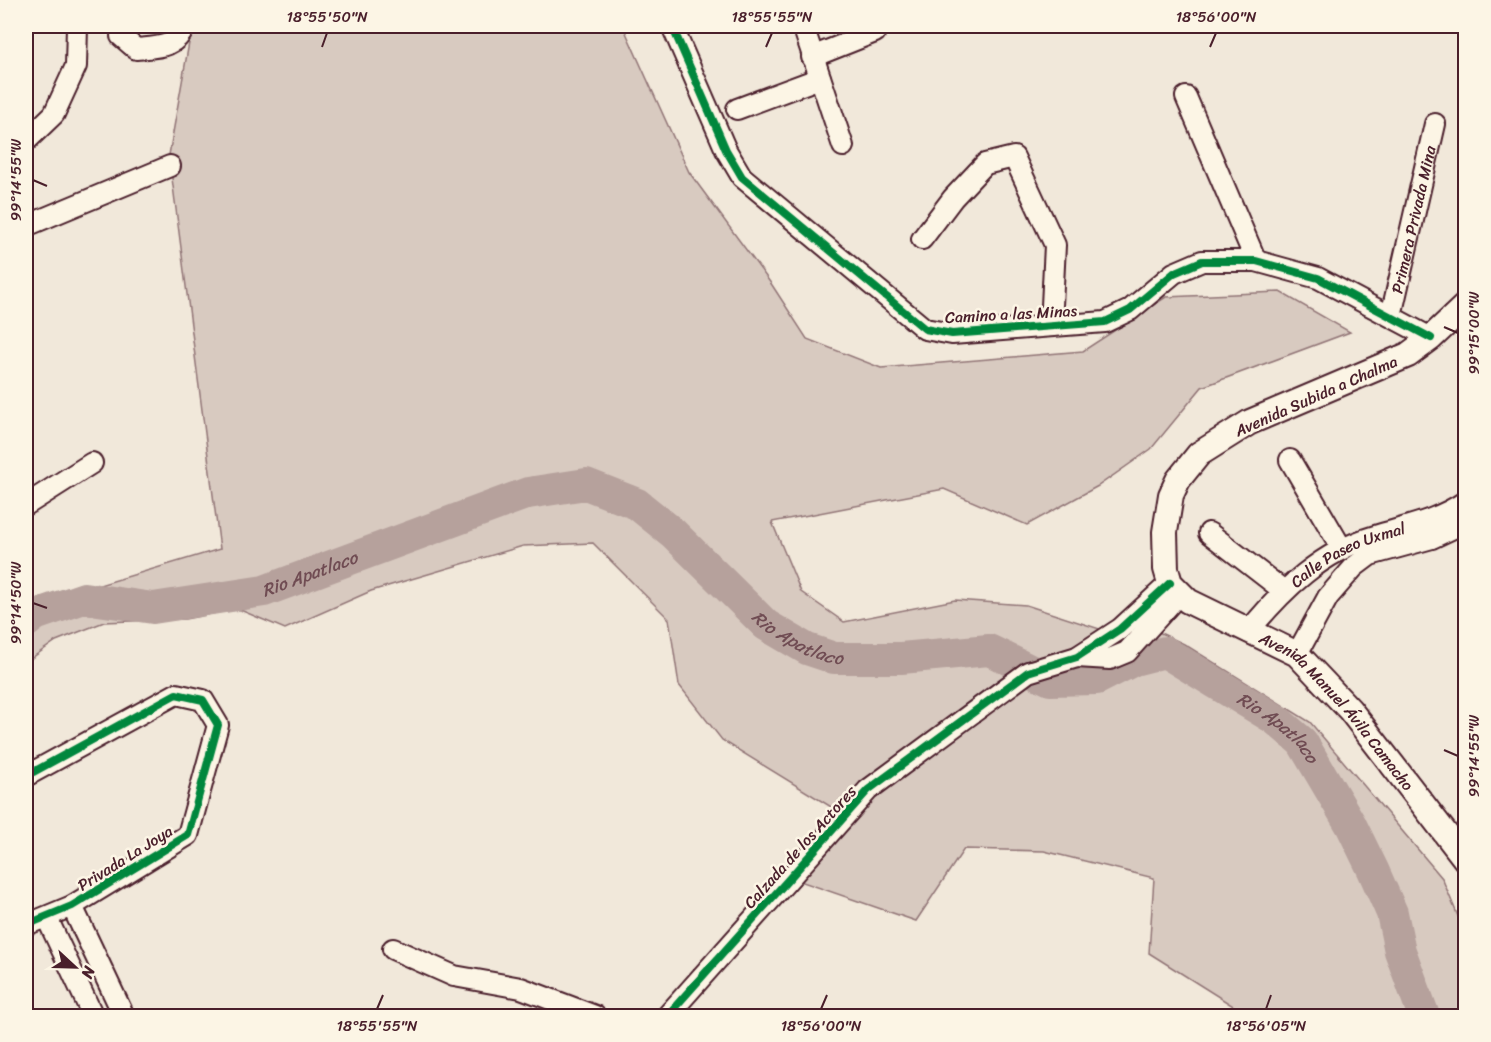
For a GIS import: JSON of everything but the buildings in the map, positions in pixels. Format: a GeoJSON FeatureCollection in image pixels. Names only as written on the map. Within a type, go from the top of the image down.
{"type":"FeatureCollection","features":[{"type":"Feature","properties":{"kind":"main road","name":"Avenida Subida a Chalma"},"geometry":{"type":"LineString","coordinates":[[1174,588],[1165,551],[1167,511],[1178,480],[1199,454],[1251,422],[1408,355],[1431,338],[1466,305]]}},
{"type":"Feature","properties":{"kind":"main road","name":"Avenida Manuel Ávila Camacho"},"geometry":{"type":"LineString","coordinates":[[1174,588],[1248,632],[1297,654],[1350,710],[1466,860]]}},
{"type":"Feature","properties":{"kind":"street"},"geometry":{"type":"LineString","coordinates":[[26,141],[54,114],[76,66],[81,26]]}},
{"type":"Feature","properties":{"kind":"street"},"geometry":{"type":"LineString","coordinates":[[122,26],[121,36],[136,49],[169,46],[180,37],[184,26]]}},
{"type":"Feature","properties":{"kind":"street","name":"Camino a las Minas"},"geometry":{"type":"LineString","coordinates":[[672,26],[726,150],[742,177],[925,329],[952,334],[1105,322],[1131,310],[1174,273],[1202,261],[1256,261],[1318,278],[1431,338]]}},
{"type":"Feature","properties":{"kind":"street"},"geometry":{"type":"LineString","coordinates":[[803,26],[843,146]]}},
{"type":"Feature","properties":{"kind":"street"},"geometry":{"type":"LineString","coordinates":[[812,57],[875,32]]}},
{"type":"Feature","properties":{"kind":"street"},"geometry":{"type":"LineString","coordinates":[[737,109],[819,78]]}},
{"type":"Feature","properties":{"kind":"street"},"geometry":{"type":"LineString","coordinates":[[1186,97],[1256,261]]}},
{"type":"Feature","properties":{"kind":"street","name":"Primera Privada Mina"},"geometry":{"type":"LineString","coordinates":[[1391,316],[1435,124]]}},
{"type":"Feature","properties":{"kind":"street"},"geometry":{"type":"LineString","coordinates":[[922,239],[953,198],[985,164],[1014,157],[1054,245],[1051,326]]}},
{"type":"Feature","properties":{"kind":"street"},"geometry":{"type":"LineString","coordinates":[[26,226],[170,166]]}},
{"type":"Feature","properties":{"kind":"street"},"geometry":{"type":"LineString","coordinates":[[1290,460],[1342,549]]}},
{"type":"Feature","properties":{"kind":"street"},"geometry":{"type":"LineString","coordinates":[[26,505],[92,463]]}},
{"type":"Feature","properties":{"kind":"street","name":"Calle Paseo Uxmal"},"geometry":{"type":"LineString","coordinates":[[1248,632],[1303,573],[1342,549],[1376,535],[1439,517],[1466,501]]}},
{"type":"Feature","properties":{"kind":"street","name":"Calle Paseo Uxmal"},"geometry":{"type":"LineString","coordinates":[[1297,654],[1326,600],[1338,584],[1370,555],[1432,538],[1466,522]]}},
{"type":"Feature","properties":{"kind":"street"},"geometry":{"type":"LineString","coordinates":[[1209,533],[1284,591]]}},
{"type":"Feature","properties":{"kind":"street"},"geometry":{"type":"LineString","coordinates":[[1303,573],[1326,600]]}},
{"type":"Feature","properties":{"kind":"street","name":"Calzada de los Actores"},"geometry":{"type":"LineString","coordinates":[[667,1017],[868,790],[1002,688],[1028,672],[1077,657],[1110,659],[1127,652],[1174,588]]}},
{"type":"Feature","properties":{"kind":"street","name":"Privada La Joya"},"geometry":{"type":"LineString","coordinates":[[26,776],[176,694],[203,700],[218,725],[188,835],[72,906],[26,926]]}},
{"type":"Feature","properties":{"kind":"street","name":"Privada La Joya"},"geometry":{"type":"LineString","coordinates":[[72,906],[124,1017]]}},
{"type":"Feature","properties":{"kind":"street"},"geometry":{"type":"LineString","coordinates":[[47,918],[93,1017]]}},
{"type":"Feature","properties":{"kind":"street"},"geometry":{"type":"LineString","coordinates":[[393,949],[454,976],[521,988],[595,1017]]}},
{"type":"Feature","properties":{"kind":"shaded area"},"geometry":{"type":"Polygon","coordinates":[[[192,26],[623,26],[689,172],[772,285],[807,339],[881,368],[1083,351],[1166,297],[1280,292],[1350,332],[1202,387],[1151,449],[1098,486],[1027,525],[944,489],[772,522],[801,592],[844,622],[955,600],[1026,605],[1130,639],[1148,627],[1184,644],[1310,722],[1442,878],[1465,933],[1465,1016],[1249,1016],[1149,953],[1154,878],[1044,851],[964,849],[916,921],[794,879],[846,816],[722,740],[679,685],[669,619],[593,543],[523,546],[371,591],[285,629],[238,609],[185,619],[104,622],[56,641],[26,662],[26,607],[220,549],[169,155],[192,26]]]}},
{"type":"Feature","properties":{"kind":"waterway","name":"Rio Apatlaco"},"geometry":{"type":"LineString","coordinates":[[26,622],[35,615],[84,598],[153,608],[264,591],[528,493],[586,484],[637,504],[673,533],[766,625],[807,649],[834,658],[901,658],[989,650],[1050,680],[1097,679],[1134,660],[1165,652],[1275,719],[1302,742],[1351,825],[1392,913],[1400,951],[1424,1016]]}},
{"type":"Feature","properties":{"kind":"cycle path"},"geometry":{"type":"LineString","coordinates":[[672,26],[726,150],[742,177],[925,329],[952,334],[1105,322],[1130,310],[1174,273],[1202,261],[1256,261],[1318,278],[1431,338]]}},
{"type":"Feature","properties":{"kind":"cycle path"},"geometry":{"type":"LineString","coordinates":[[667,1016],[868,790],[1028,672],[1077,657],[1120,629],[1170,583]]}},
{"type":"Feature","properties":{"kind":"cycle path"},"geometry":{"type":"LineString","coordinates":[[26,776],[176,694],[203,700],[218,725],[188,835],[72,906],[26,925]]}}]}
